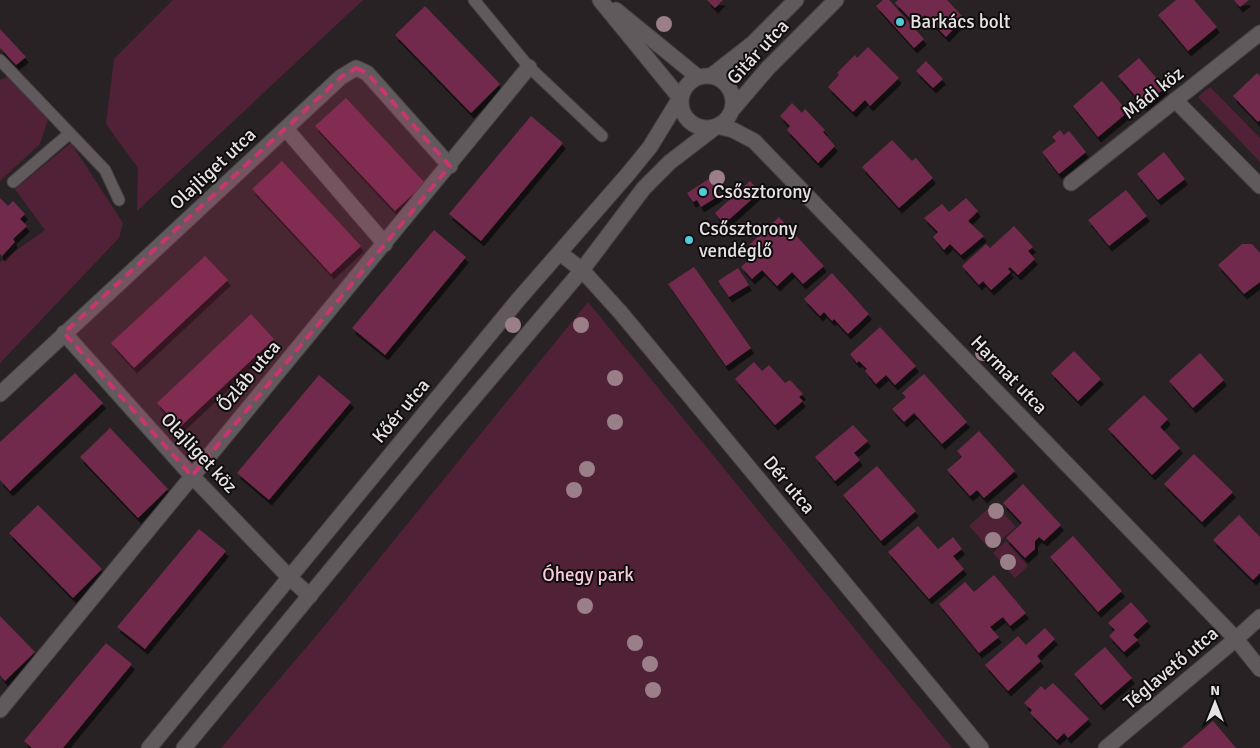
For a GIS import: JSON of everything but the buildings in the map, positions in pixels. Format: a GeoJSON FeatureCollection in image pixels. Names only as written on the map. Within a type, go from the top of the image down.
{"type":"FeatureCollection","features":[{"type":"Feature","properties":{"kind":"street","name":"Harmat utca"},"geometry":{"type":"LineString","coordinates":[[600,0],[680,98],[681,109],[686,119],[695,126],[706,128],[717,126],[733,130],[754,141],[1236,639],[1260,669]]}},
{"type":"Feature","properties":{"kind":"street"},"geometry":{"type":"LineString","coordinates":[[184,748],[427,453],[582,270],[644,188],[670,162],[726,120],[732,110],[733,99],[730,89],[722,80],[704,76],[604,0]]}},
{"type":"Feature","properties":{"kind":"street","name":"Gitár utca"},"geometry":{"type":"LineString","coordinates":[[704,76],[752,44],[796,0]]}},
{"type":"Feature","properties":{"kind":"street","name":"Gitár utca"},"geometry":{"type":"LineString","coordinates":[[732,110],[768,68],[836,0]]}},
{"type":"Feature","properties":{"kind":"street","name":"Mádi köz"},"geometry":{"type":"LineString","coordinates":[[1071,183],[1260,33]]}},
{"type":"Feature","properties":{"kind":"street","name":"Őzláb utca"},"geometry":{"type":"LineString","coordinates":[[0,710],[530,67]]}},
{"type":"Feature","properties":{"kind":"street","name":"Olajliget utca"},"geometry":{"type":"LineString","coordinates":[[0,394],[340,78],[356,68],[367,73],[450,166]]}},
{"type":"Feature","properties":{"kind":"street"},"geometry":{"type":"LineString","coordinates":[[680,98],[690,82],[704,76]]}},
{"type":"Feature","properties":{"kind":"street","name":"Kőér utca"},"geometry":{"type":"LineString","coordinates":[[149,748],[518,300],[650,147],[680,98]]}},
{"type":"Feature","properties":{"kind":"street"},"geometry":{"type":"LineString","coordinates":[[1175,100],[1260,186]]}},
{"type":"Feature","properties":{"kind":"street"},"geometry":{"type":"LineString","coordinates":[[286,129],[384,244]]}},
{"type":"Feature","properties":{"kind":"street","name":"Dér utca"},"geometry":{"type":"LineString","coordinates":[[560,252],[582,270],[621,313],[981,748]]}},
{"type":"Feature","properties":{"kind":"street","name":"Olajliget köz"},"geometry":{"type":"LineString","coordinates":[[64,333],[192,476],[289,577],[310,596]]}},
{"type":"Feature","properties":{"kind":"street","name":"Téglavető utca"},"geometry":{"type":"LineString","coordinates":[[1106,748],[1260,617]]}},
{"type":"Feature","properties":{"kind":"lane"},"geometry":{"type":"LineString","coordinates":[[474,0],[530,67],[602,136]]}},
{"type":"Feature","properties":{"kind":"lane"},"geometry":{"type":"LineString","coordinates":[[0,60],[105,170],[119,200]]}},
{"type":"Feature","properties":{"kind":"lane"},"geometry":{"type":"LineString","coordinates":[[13,182],[70,133]]}},
{"type":"Feature","properties":{"kind":"highlighted area"},"geometry":{"type":"Polygon","coordinates":[[[356,68],[367,73],[450,166],[192,476],[64,333],[341,77],[356,68]]]}},
{"type":"Feature","properties":{"kind":"green space"},"geometry":{"type":"Polygon","coordinates":[[[173,0],[363,0],[137,211],[138,168],[106,124],[114,59],[173,0]]]}},
{"type":"Feature","properties":{"kind":"green space"},"geometry":{"type":"Polygon","coordinates":[[[17,73],[52,107],[40,144],[0,181],[0,80],[17,73]]]}},
{"type":"Feature","properties":{"kind":"green space"},"geometry":{"type":"Polygon","coordinates":[[[1210,87],[1260,138],[1260,162],[1198,97],[1210,87]]]}},
{"type":"Feature","properties":{"kind":"green space"},"geometry":{"type":"Polygon","coordinates":[[[71,143],[123,223],[119,238],[0,363],[0,262],[45,230],[15,189],[71,143]]]}},
{"type":"Feature","properties":{"kind":"green space","name":"Óhegy park"},"geometry":{"type":"Polygon","coordinates":[[[588,302],[952,748],[221,748],[326,624],[588,302]]]}},
{"type":"Feature","properties":{"kind":"green space"},"geometry":{"type":"Polygon","coordinates":[[[994,503],[1016,527],[990,549],[969,526],[994,503]]]}},
{"type":"Feature","properties":{"kind":"green space"},"geometry":{"type":"Polygon","coordinates":[[[1006,541],[1028,566],[1015,578],[993,553],[1006,541]]]}},
{"type":"Feature","properties":{"kind":"place","name":"Barkács bolt"},"geometry":{"type":"Point","coordinates":[900,22]}},
{"type":"Feature","properties":{"kind":"place","name":"Csősztorony"},"geometry":{"type":"Point","coordinates":[703,192]}},
{"type":"Feature","properties":{"kind":"place","name":"Csősztorony vendéglő"},"geometry":{"type":"Point","coordinates":[689,240]}}]}
